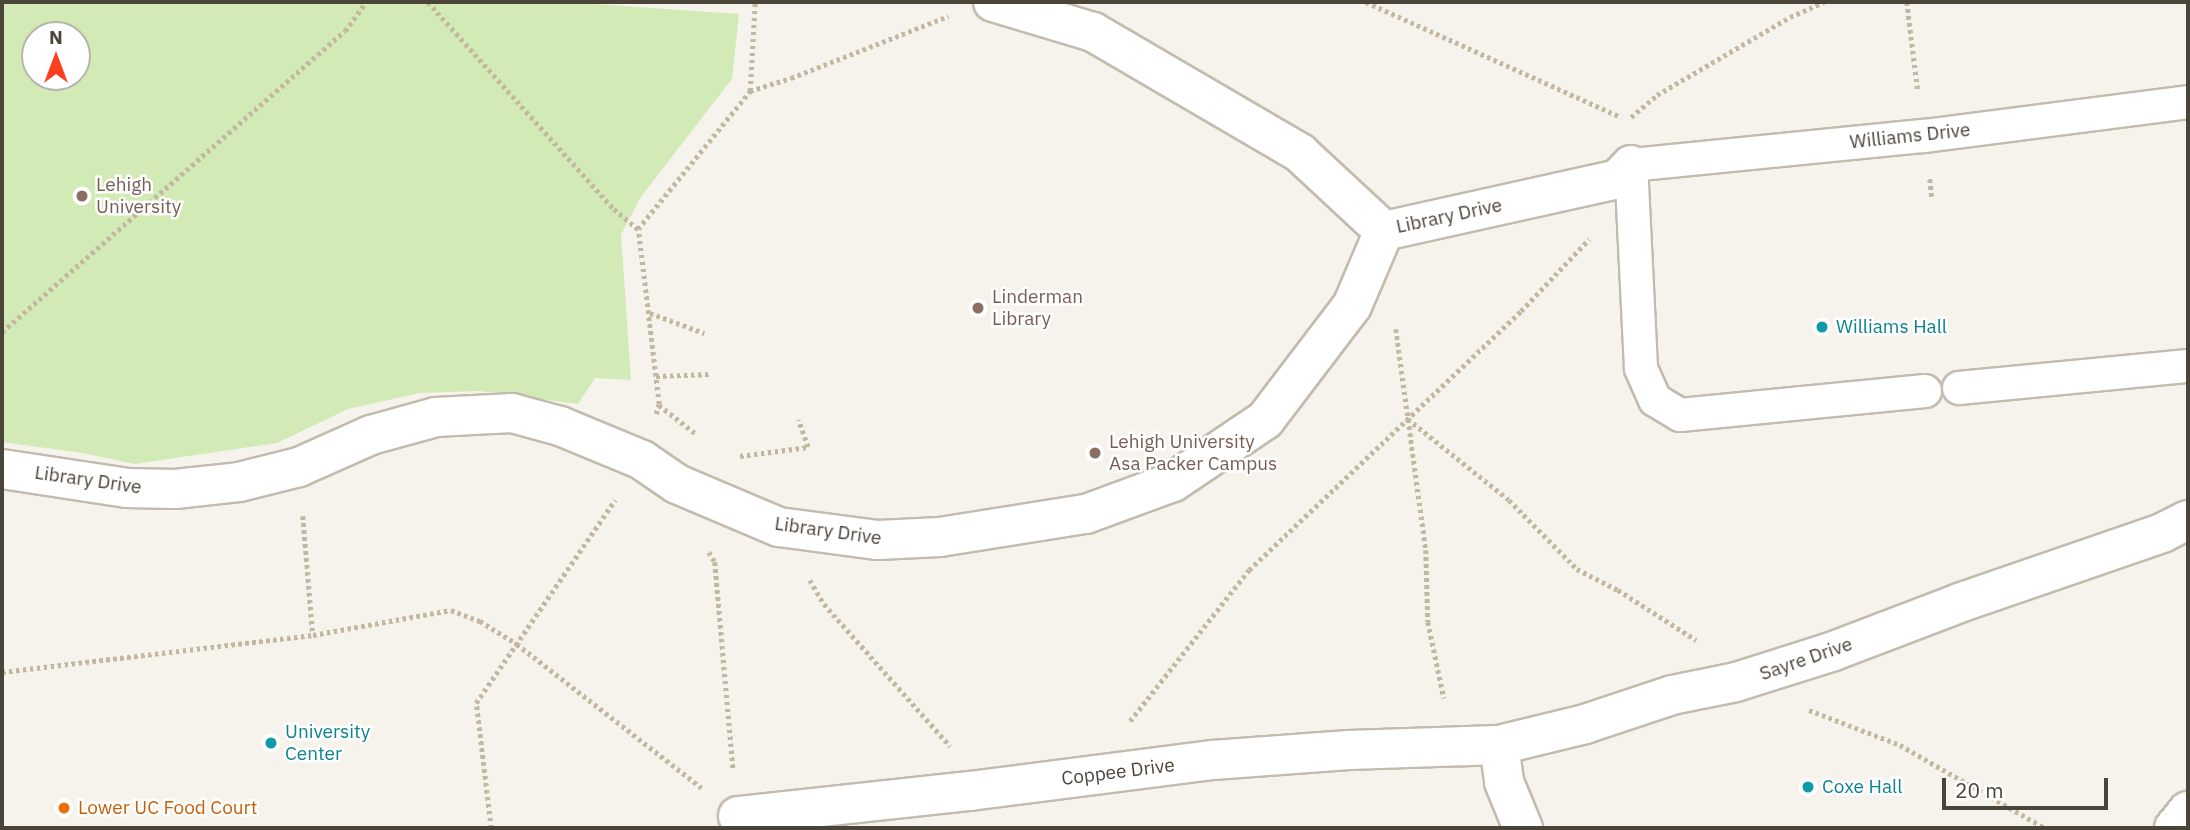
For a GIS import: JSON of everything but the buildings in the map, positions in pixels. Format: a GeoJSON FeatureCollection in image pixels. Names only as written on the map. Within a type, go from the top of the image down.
{"type":"FeatureCollection","features":[{"type":"Feature","properties":{"kind":"street"},"geometry":{"type":"LineString","coordinates":[[976,7],[1093,32],[1300,153],[1384,231]]}},
{"type":"Feature","properties":{"kind":"street","name":"Library Drive"},"geometry":{"type":"LineString","coordinates":[[2,469],[127,488],[175,489],[239,482],[299,467],[371,435],[436,417],[512,413],[560,426],[642,460],[677,484],[779,527],[878,540],[940,537],[1086,514],[1174,482],[1265,419],[1352,306],[1384,231],[1618,179],[1631,165]]}},
{"type":"Feature","properties":{"kind":"street","name":"Sayre Drive"},"geometry":{"type":"LineString","coordinates":[[1499,745],[1585,724],[1672,695],[1736,682],[1831,652],[1959,603],[2162,533],[2188,520]]}},
{"type":"Feature","properties":{"kind":"street"},"geometry":{"type":"LineString","coordinates":[[1499,745],[1504,782],[1523,828]]}},
{"type":"Feature","properties":{"kind":"street","name":"Coppee Drive"},"geometry":{"type":"LineString","coordinates":[[736,798],[983,789],[1213,760],[1349,750],[1499,745]]}},
{"type":"Feature","properties":{"kind":"street"},"geometry":{"type":"LineString","coordinates":[[2175,828],[2188,811]]}},
{"type":"Feature","properties":{"kind":"lane","name":"Williams Drive"},"geometry":{"type":"LineString","coordinates":[[1631,165],[1924,136],[2188,102]]}},
{"type":"Feature","properties":{"kind":"lane"},"geometry":{"type":"LineString","coordinates":[[1631,165],[1641,368],[1655,400],[1680,415],[1925,391]]}},
{"type":"Feature","properties":{"kind":"lane"},"geometry":{"type":"LineString","coordinates":[[1959,388],[2188,366]]}},
{"type":"Feature","properties":{"kind":"path"},"geometry":{"type":"LineString","coordinates":[[2,332],[345,30],[366,2]]}},
{"type":"Feature","properties":{"kind":"path"},"geometry":{"type":"LineString","coordinates":[[428,2],[614,209],[638,229],[659,404],[677,484]]}},
{"type":"Feature","properties":{"kind":"path"},"geometry":{"type":"LineString","coordinates":[[750,91],[755,2]]}},
{"type":"Feature","properties":{"kind":"path"},"geometry":{"type":"LineString","coordinates":[[1366,2],[1628,120],[1657,95],[1790,17],[1824,2]]}},
{"type":"Feature","properties":{"kind":"path"},"geometry":{"type":"LineString","coordinates":[[1907,2],[1924,136]]}},
{"type":"Feature","properties":{"kind":"path"},"geometry":{"type":"LineString","coordinates":[[638,229],[750,91],[976,7]]}},
{"type":"Feature","properties":{"kind":"path"},"geometry":{"type":"LineString","coordinates":[[1126,727],[1249,570],[1521,311],[1593,235]]}},
{"type":"Feature","properties":{"kind":"path"},"geometry":{"type":"LineString","coordinates":[[650,313],[704,333]]}},
{"type":"Feature","properties":{"kind":"path"},"geometry":{"type":"LineString","coordinates":[[1396,328],[1426,550],[1428,622],[1446,710],[1446,747]]}},
{"type":"Feature","properties":{"kind":"path"},"geometry":{"type":"LineString","coordinates":[[656,376],[709,374]]}},
{"type":"Feature","properties":{"kind":"path"},"geometry":{"type":"LineString","coordinates":[[659,404],[697,435]]}},
{"type":"Feature","properties":{"kind":"path"},"geometry":{"type":"LineString","coordinates":[[491,828],[477,703],[642,460],[659,404]]}},
{"type":"Feature","properties":{"kind":"path"},"geometry":{"type":"LineString","coordinates":[[739,456],[808,447],[798,419]]}},
{"type":"Feature","properties":{"kind":"path"},"geometry":{"type":"LineString","coordinates":[[1408,419],[1509,500],[1577,569],[1618,590],[1718,654],[1736,682],[1900,745],[2045,828]]}},
{"type":"Feature","properties":{"kind":"path"},"geometry":{"type":"LineString","coordinates":[[299,467],[313,635]]}},
{"type":"Feature","properties":{"kind":"path"},"geometry":{"type":"LineString","coordinates":[[705,542],[715,562],[736,798]]}},
{"type":"Feature","properties":{"kind":"path"},"geometry":{"type":"LineString","coordinates":[[805,571],[824,604],[950,743],[952,754]]}},
{"type":"Feature","properties":{"kind":"path"},"geometry":{"type":"LineString","coordinates":[[2,672],[313,635],[451,610],[480,621],[517,645],[736,798]]}},
{"type":"Feature","properties":{"kind":"green space"},"geometry":{"type":"Polygon","coordinates":[[[2,2],[567,2],[739,14],[732,79],[640,198],[621,235],[631,380],[595,378],[578,404],[479,391],[420,393],[348,409],[277,443],[135,464],[82,453],[2,442],[2,2]]]}},
{"type":"Feature","properties":{"kind":"place","name":"Lehigh University"},"geometry":{"type":"Point","coordinates":[82,196]}},
{"type":"Feature","properties":{"kind":"place","name":"Linderman Library"},"geometry":{"type":"Point","coordinates":[978,308]}},
{"type":"Feature","properties":{"kind":"place","name":"Williams Hall"},"geometry":{"type":"Point","coordinates":[1822,327]}},
{"type":"Feature","properties":{"kind":"place","name":"Lehigh University Asa Packer Campus"},"geometry":{"type":"Point","coordinates":[1095,453]}},
{"type":"Feature","properties":{"kind":"place","name":"University Center"},"geometry":{"type":"Point","coordinates":[271,743]}},
{"type":"Feature","properties":{"kind":"place","name":"Coxe Hall"},"geometry":{"type":"Point","coordinates":[1808,787]}},
{"type":"Feature","properties":{"kind":"place","name":"Lower UC Food Court"},"geometry":{"type":"Point","coordinates":[64,808]}}]}
